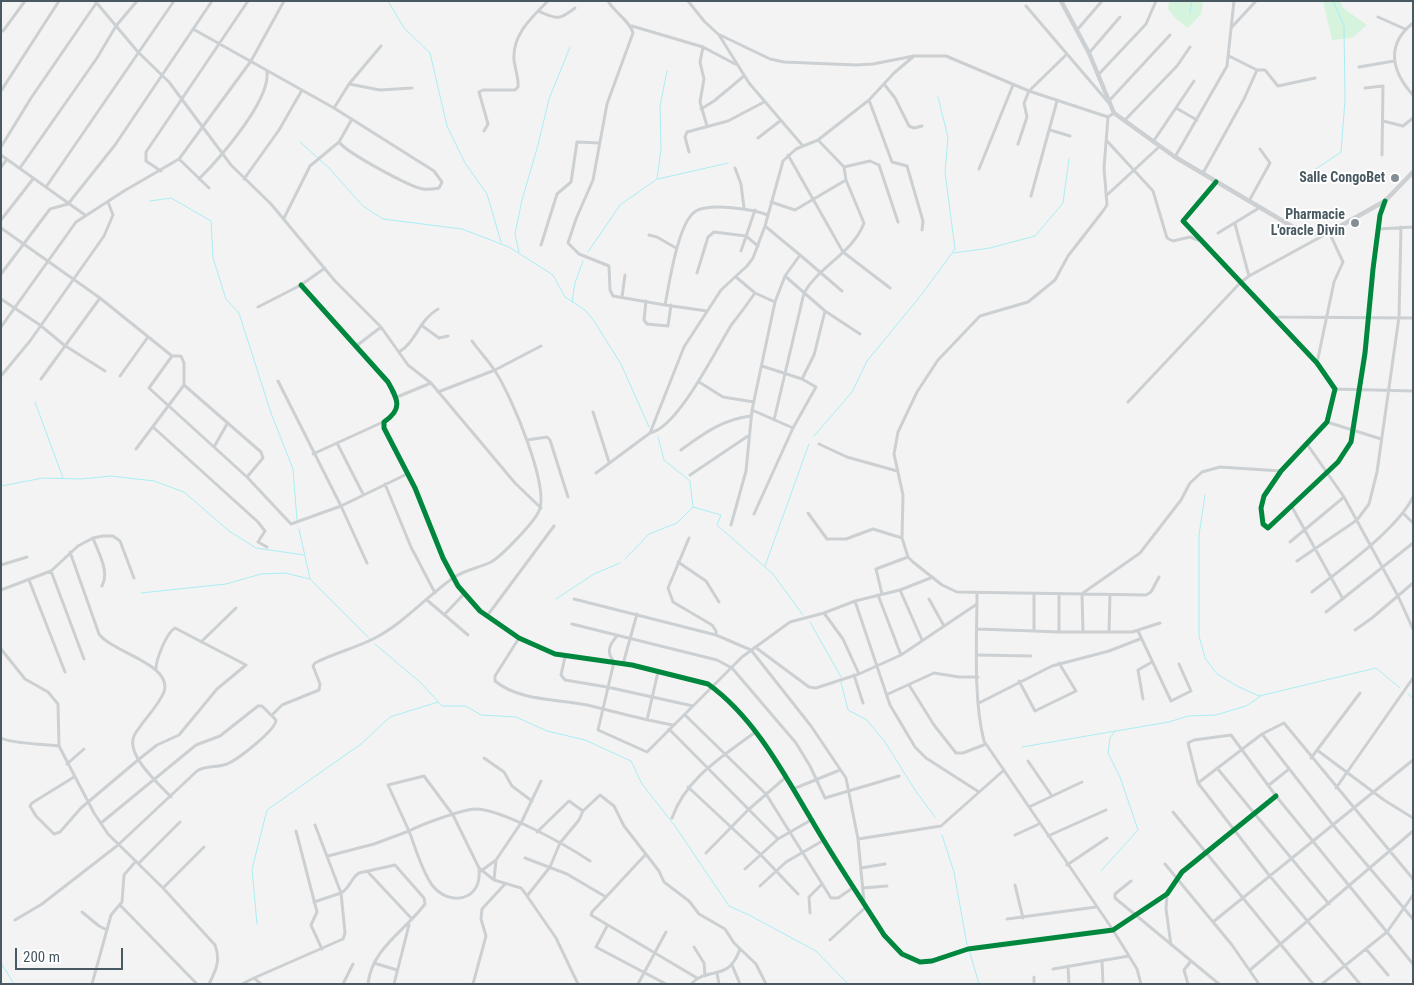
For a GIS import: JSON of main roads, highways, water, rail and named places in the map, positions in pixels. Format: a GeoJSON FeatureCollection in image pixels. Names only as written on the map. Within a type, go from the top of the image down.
{"type":"FeatureCollection","features":[{"type":"Feature","properties":{"kind":"waterway"},"geometry":{"type":"LineString","coordinates":[[388,1],[404,28],[430,53],[447,126],[465,163],[487,194],[501,242]]}},
{"type":"Feature","properties":{"kind":"waterway"},"geometry":{"type":"LineString","coordinates":[[1190,12],[1192,1]]}},
{"type":"Feature","properties":{"kind":"waterway"},"geometry":{"type":"LineString","coordinates":[[1298,181],[1341,152],[1345,100],[1344,26],[1333,1]]}},
{"type":"Feature","properties":{"kind":"waterway"},"geometry":{"type":"LineString","coordinates":[[519,252],[515,234],[522,200],[549,99],[570,47]]}},
{"type":"Feature","properties":{"kind":"waterway"},"geometry":{"type":"LineString","coordinates":[[588,252],[620,205],[657,179],[661,149],[660,106],[667,71]]}},
{"type":"Feature","properties":{"kind":"waterway"},"geometry":{"type":"LineString","coordinates":[[814,436],[852,392],[867,361],[922,294],[955,249],[945,172],[948,137],[938,97]]}},
{"type":"Feature","properties":{"kind":"waterway"},"geometry":{"type":"LineString","coordinates":[[300,142],[329,168],[363,206],[383,219],[462,229],[509,247],[553,275],[565,297],[585,310],[594,321],[621,364],[649,427]]}},
{"type":"Feature","properties":{"kind":"waterway"},"geometry":{"type":"LineString","coordinates":[[953,253],[990,248],[1035,236],[1063,203],[1069,159]]}},
{"type":"Feature","properties":{"kind":"waterway"},"geometry":{"type":"LineString","coordinates":[[658,179],[728,163]]}},
{"type":"Feature","properties":{"kind":"waterway"},"geometry":{"type":"LineString","coordinates":[[150,201],[171,198],[211,221],[213,258],[226,299],[239,313],[271,413],[293,469],[297,520]]}},
{"type":"Feature","properties":{"kind":"waterway"},"geometry":{"type":"LineString","coordinates":[[572,302],[575,283],[583,261]]}},
{"type":"Feature","properties":{"kind":"waterway"},"geometry":{"type":"LineString","coordinates":[[35,402],[63,478]]}},
{"type":"Feature","properties":{"kind":"waterway"},"geometry":{"type":"LineString","coordinates":[[658,437],[664,460],[690,481],[693,507],[721,515],[717,525],[773,574],[803,615]]}},
{"type":"Feature","properties":{"kind":"waterway"},"geometry":{"type":"LineString","coordinates":[[765,566],[809,444]]}},
{"type":"Feature","properties":{"kind":"waterway"},"geometry":{"type":"LineString","coordinates":[[1,486],[43,478],[81,479],[111,476],[154,481],[184,492],[229,531],[256,548],[304,555]]}},
{"type":"Feature","properties":{"kind":"waterway"},"geometry":{"type":"LineString","coordinates":[[1205,495],[1199,535],[1199,636],[1205,658],[1217,674],[1259,696],[1376,668],[1400,688]]}},
{"type":"Feature","properties":{"kind":"waterway"},"geometry":{"type":"LineString","coordinates":[[625,559],[649,534],[677,523],[693,507]]}},
{"type":"Feature","properties":{"kind":"waterway"},"geometry":{"type":"LineString","coordinates":[[299,529],[310,579],[369,638]]}},
{"type":"Feature","properties":{"kind":"waterway"},"geometry":{"type":"LineString","coordinates":[[556,599],[594,574],[620,563]]}},
{"type":"Feature","properties":{"kind":"waterway"},"geometry":{"type":"LineString","coordinates":[[141,593],[226,584],[261,574],[285,573],[310,579]]}},
{"type":"Feature","properties":{"kind":"waterway"},"geometry":{"type":"LineString","coordinates":[[810,622],[841,677]]}},
{"type":"Feature","properties":{"kind":"waterway"},"geometry":{"type":"LineString","coordinates":[[375,644],[421,683],[442,706],[466,706],[481,715],[516,717],[547,731],[585,740],[631,761],[642,784],[675,826],[729,906],[816,951],[848,984]]}},
{"type":"Feature","properties":{"kind":"waterway"},"geometry":{"type":"LineString","coordinates":[[841,682],[848,710],[867,720],[885,742],[915,790],[935,817]]}},
{"type":"Feature","properties":{"kind":"waterway"},"geometry":{"type":"LineString","coordinates":[[1408,694],[1413,698]]}},
{"type":"Feature","properties":{"kind":"waterway"},"geometry":{"type":"LineString","coordinates":[[1022,747],[1169,722],[1188,716],[1216,715],[1246,706],[1261,696]]}},
{"type":"Feature","properties":{"kind":"waterway"},"geometry":{"type":"LineString","coordinates":[[257,924],[252,869],[267,810],[361,744],[390,717],[438,702]]}},
{"type":"Feature","properties":{"kind":"waterway"},"geometry":{"type":"LineString","coordinates":[[1101,871],[1138,830],[1120,777],[1108,753],[1110,738],[1115,731]]}},
{"type":"Feature","properties":{"kind":"waterway"},"geometry":{"type":"LineString","coordinates":[[942,835],[954,872],[967,945]]}},
{"type":"Feature","properties":{"kind":"waterway"},"geometry":{"type":"LineString","coordinates":[[970,953],[979,984]]}},
{"type":"Feature","properties":{"kind":"waterway"},"geometry":{"type":"LineString","coordinates":[[1,963],[14,984]]}},
{"type":"Feature","properties":{"kind":"place","name":"Salle CongoBet"},"geometry":{"type":"Point","coordinates":[1395,178]}},
{"type":"Feature","properties":{"kind":"place","name":"Pharmacie L'oracle Divin"},"geometry":{"type":"Point","coordinates":[1355,223]}}]}
